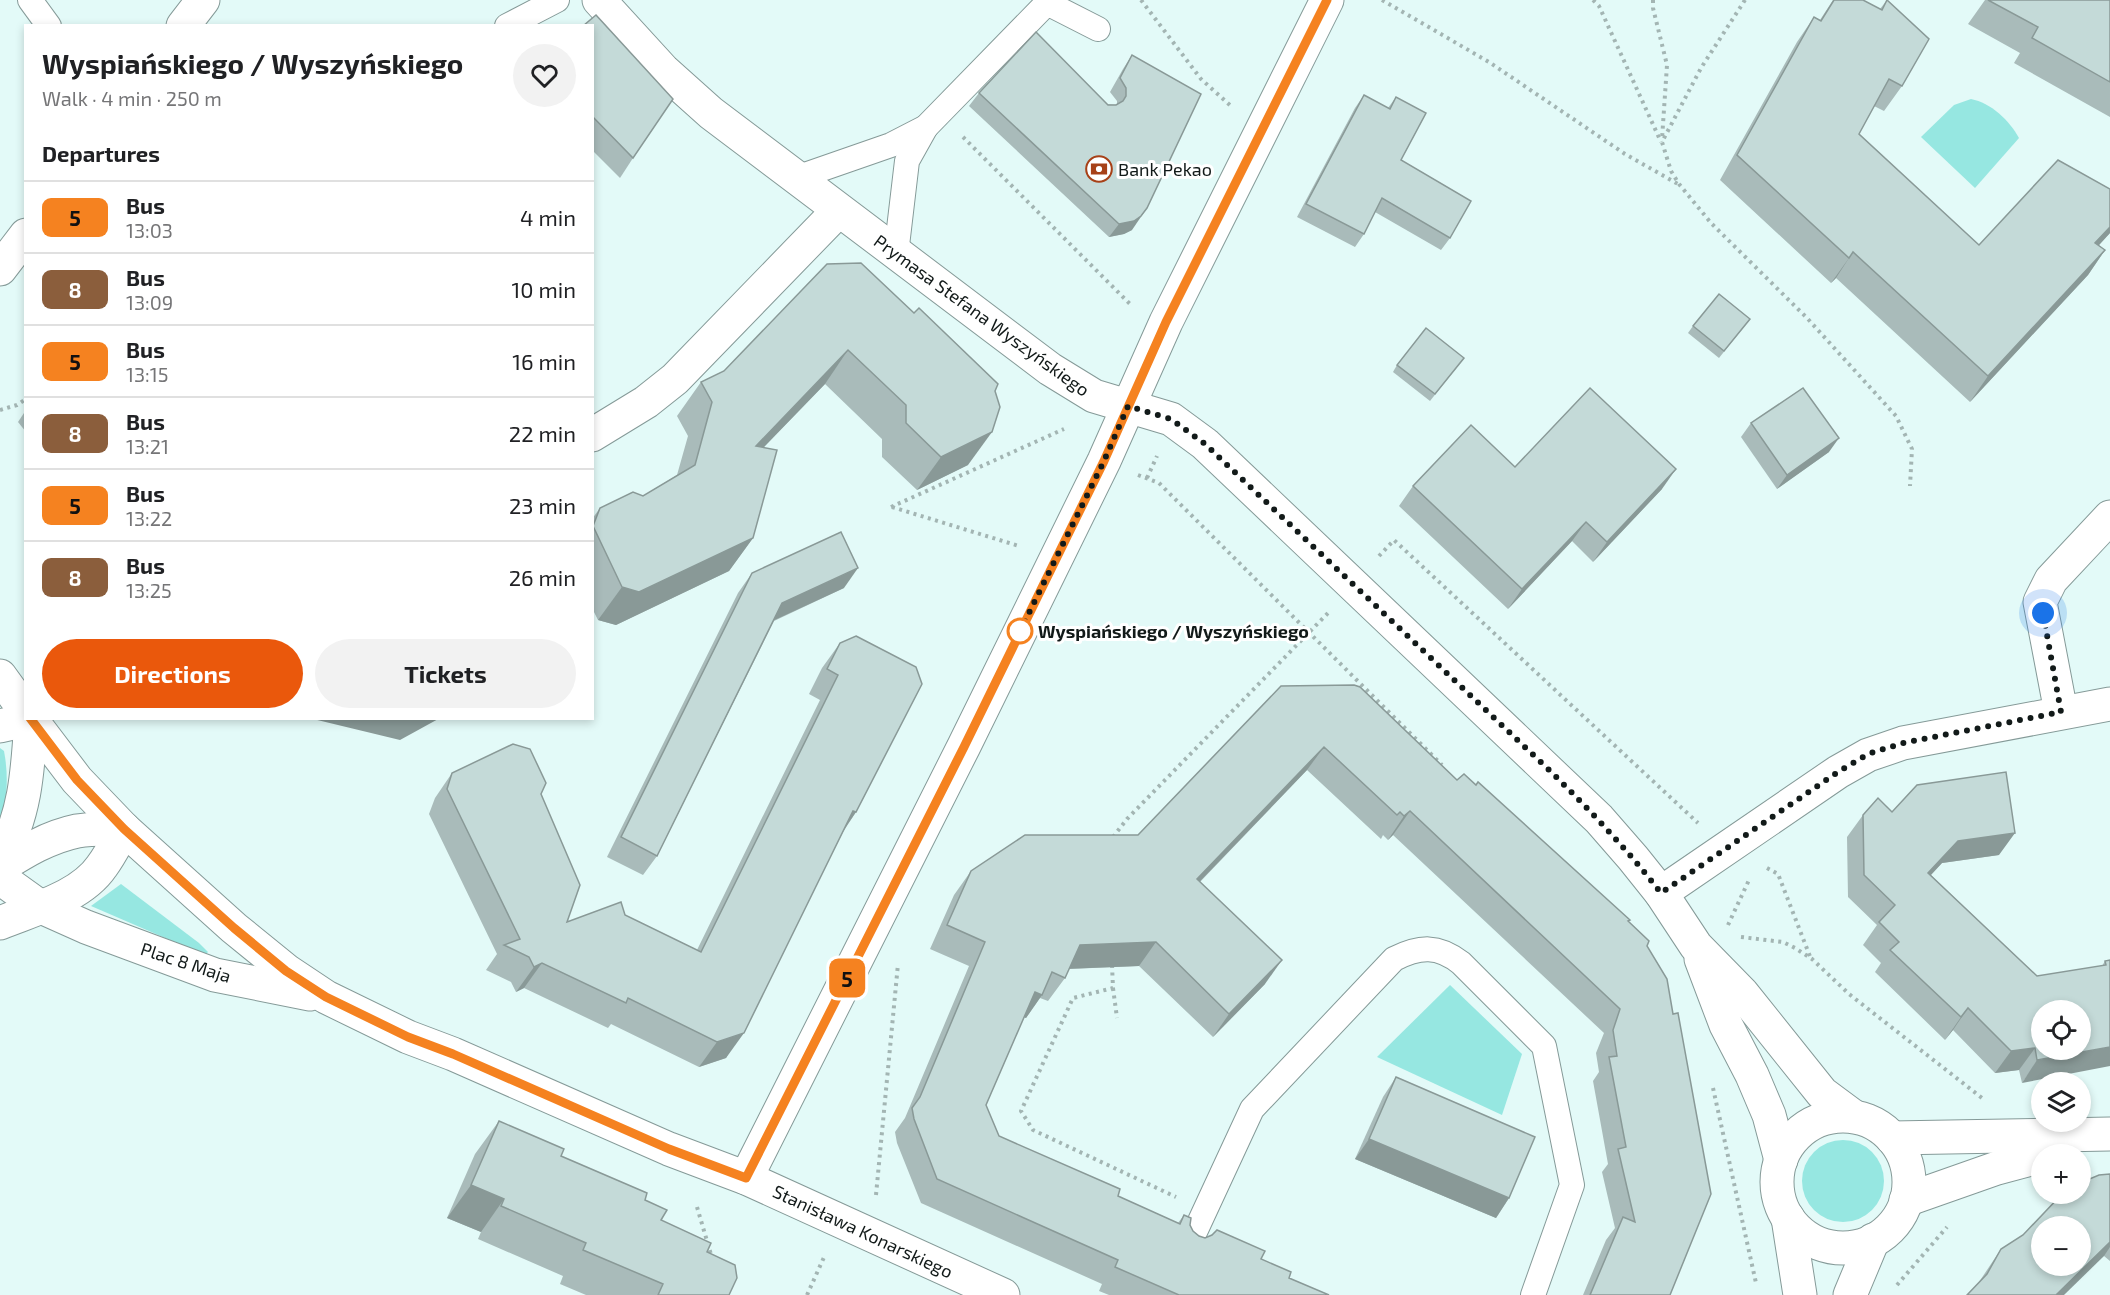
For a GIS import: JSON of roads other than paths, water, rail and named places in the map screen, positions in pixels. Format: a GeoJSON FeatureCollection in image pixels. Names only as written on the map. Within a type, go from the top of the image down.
{"type":"FeatureCollection","features":[{"type":"Feature","properties":{"kind":"street"},"geometry":{"type":"LineString","coordinates":[[185,24],[203,0]]}},
{"type":"Feature","properties":{"kind":"street","name":"Prymasa Stefana Wyszyńskiego"},"geometry":{"type":"LineString","coordinates":[[599,0],[671,77],[711,113],[1050,369],[1094,396],[1171,419],[1205,444],[1562,782],[1606,827],[1661,893],[1709,940],[1742,993],[1822,1093],[1853,1116]]}},
{"type":"Feature","properties":{"kind":"street"},"geometry":{"type":"LineString","coordinates":[[746,1178],[964,747],[1104,461],[1166,322],[1327,0]]}},
{"type":"Feature","properties":{"kind":"street"},"geometry":{"type":"LineString","coordinates":[[594,434],[646,402],[675,380],[838,211]]}},
{"type":"Feature","properties":{"kind":"street"},"geometry":{"type":"LineString","coordinates":[[0,269],[24,238]]}},
{"type":"Feature","properties":{"kind":"street"},"geometry":{"type":"LineString","coordinates":[[2061,712],[2040,602],[2051,580],[2110,517]]}},
{"type":"Feature","properties":{"kind":"street"},"geometry":{"type":"LineString","coordinates":[[0,676],[24,709]]}},
{"type":"Feature","properties":{"kind":"street"},"geometry":{"type":"LineString","coordinates":[[1661,893],[1868,754],[1903,743],[2110,704]]}},
{"type":"Feature","properties":{"kind":"street"},"geometry":{"type":"LineString","coordinates":[[0,726],[27,720]]}},
{"type":"Feature","properties":{"kind":"street"},"geometry":{"type":"LineString","coordinates":[[0,858],[15,826],[22,801],[28,766],[31,720]]}},
{"type":"Feature","properties":{"kind":"street"},"geometry":{"type":"LineString","coordinates":[[32,720],[77,780],[124,829],[234,928],[286,971],[326,997]]}},
{"type":"Feature","properties":{"kind":"street"},"geometry":{"type":"LineString","coordinates":[[0,867],[41,843],[63,835],[77,831],[124,829]]}},
{"type":"Feature","properties":{"kind":"street"},"geometry":{"type":"LineString","coordinates":[[0,922],[66,895],[94,875],[124,829]]}},
{"type":"Feature","properties":{"kind":"street","name":"Plac 8 Maja"},"geometry":{"type":"LineString","coordinates":[[0,878],[39,906],[86,927],[215,975],[326,997]]}},
{"type":"Feature","properties":{"kind":"street","name":"Prymasa Stefana Wyszyńskiego"},"geometry":{"type":"LineString","coordinates":[[1709,940],[1726,1025],[1752,1075],[1769,1115],[1780,1160]]}},
{"type":"Feature","properties":{"kind":"street","name":"Stanisława Konarskiego"},"geometry":{"type":"LineString","coordinates":[[326,997],[408,1037],[453,1054],[669,1149],[746,1178],[969,1288],[1003,1295]]}},
{"type":"Feature","properties":{"kind":"street"},"geometry":{"type":"LineString","coordinates":[[1835,1116],[1853,1116],[1868,1120],[1892,1138],[1902,1151],[1908,1167],[1909,1184],[1906,1200],[1894,1224],[1873,1240],[1847,1247],[1819,1243],[1796,1228],[1781,1204],[1777,1189],[1777,1174],[1780,1160],[1789,1144],[1801,1130],[1817,1121],[1835,1116]]}},
{"type":"Feature","properties":{"kind":"street"},"geometry":{"type":"LineString","coordinates":[[1892,1138],[1993,1135],[2110,1136]]}},
{"type":"Feature","properties":{"kind":"street"},"geometry":{"type":"LineString","coordinates":[[2082,1144],[2110,1136]]}},
{"type":"Feature","properties":{"kind":"street"},"geometry":{"type":"LineString","coordinates":[[1906,1200],[2031,1158]]}},
{"type":"Feature","properties":{"kind":"street"},"geometry":{"type":"LineString","coordinates":[[1788,1218],[1800,1295]]}},
{"type":"Feature","properties":{"kind":"street"},"geometry":{"type":"LineString","coordinates":[[1850,1295],[1873,1240]]}},
{"type":"Feature","properties":{"kind":"lane"},"geometry":{"type":"LineString","coordinates":[[30,0],[48,24]]}},
{"type":"Feature","properties":{"kind":"lane"},"geometry":{"type":"LineString","coordinates":[[511,24],[556,0]]}},
{"type":"Feature","properties":{"kind":"lane"},"geometry":{"type":"LineString","coordinates":[[796,178],[891,145],[933,120],[1035,31],[1047,3],[1098,29]]}},
{"type":"Feature","properties":{"kind":"lane"},"geometry":{"type":"LineString","coordinates":[[896,254],[907,161],[933,120]]}},
{"type":"Feature","properties":{"kind":"lane"},"geometry":{"type":"LineString","coordinates":[[1188,1247],[1252,1109],[1394,959],[1410,951],[1430,949],[1447,952],[1461,963],[1544,1046],[1572,1185],[1533,1295]]}},
{"type":"Feature","properties":{"kind":"place","name":"Bank Pekao"},"geometry":{"type":"Point","coordinates":[1099,169]}},
{"type":"Feature","properties":{"kind":"place","name":"Wyspiańskiego / Wyszyńskiego"},"geometry":{"type":"Point","coordinates":[1020,631]}}]}
